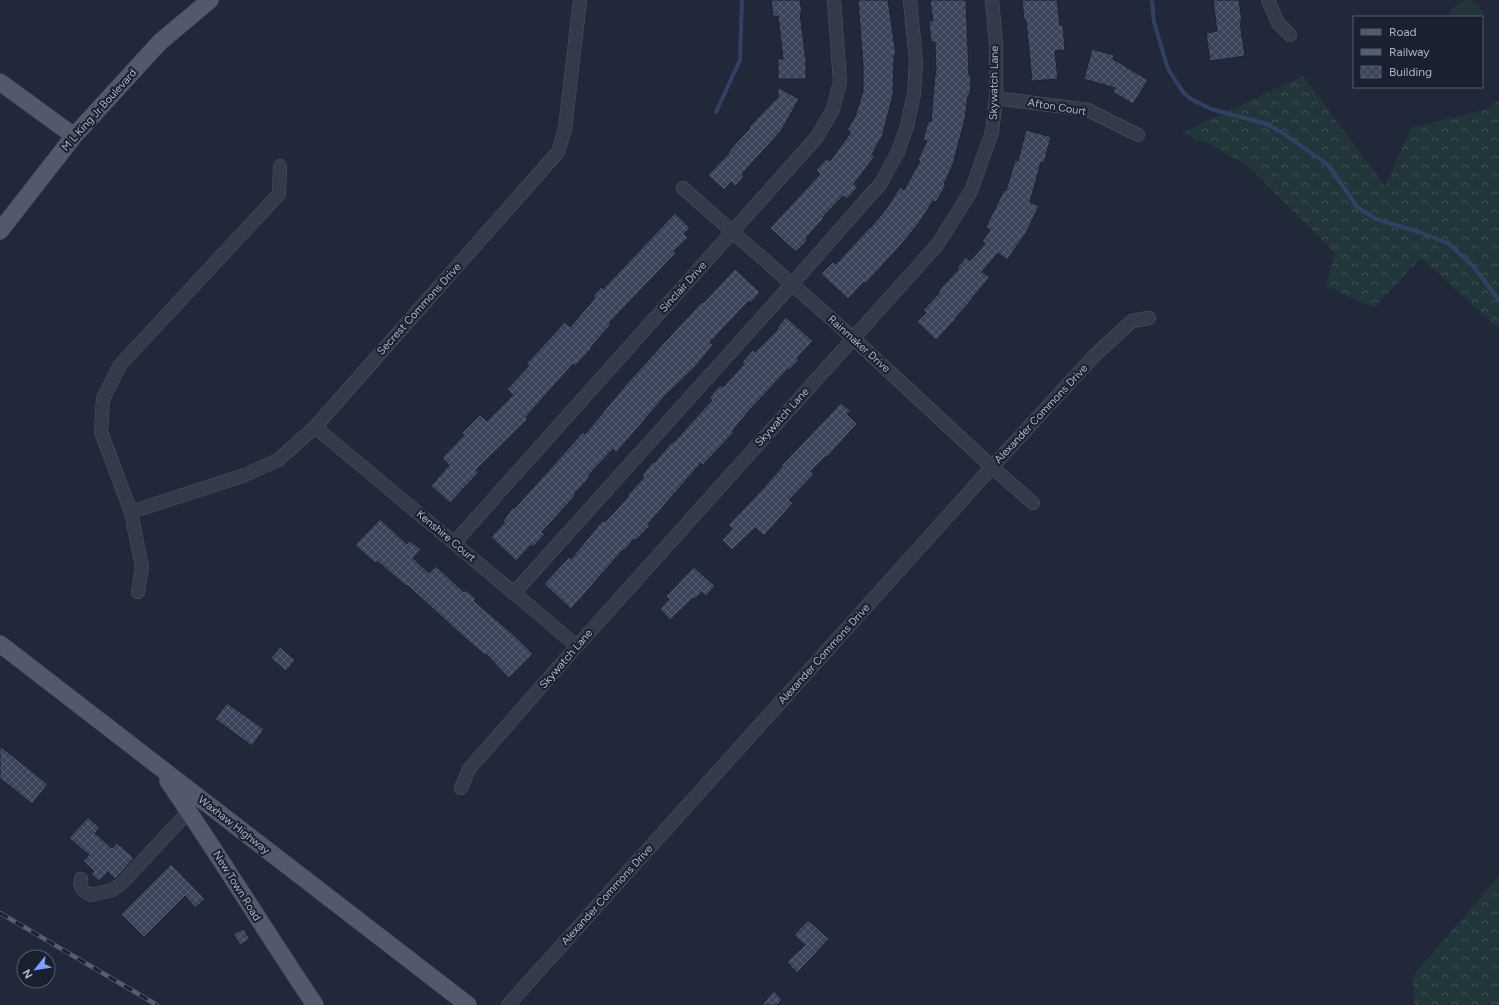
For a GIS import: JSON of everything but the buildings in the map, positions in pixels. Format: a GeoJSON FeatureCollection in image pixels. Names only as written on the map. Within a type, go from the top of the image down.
{"type":"FeatureCollection","features":[{"type":"Feature","properties":{"kind":"main road","name":"M L King Jr Boulevard"},"geometry":{"type":"LineString","coordinates":[[0,231],[74,136],[160,42],[210,0]]}},
{"type":"Feature","properties":{"kind":"main road"},"geometry":{"type":"LineString","coordinates":[[0,82],[74,136]]}},
{"type":"Feature","properties":{"kind":"main road","name":"Waxhaw Highway"},"geometry":{"type":"LineString","coordinates":[[0,644],[468,1005]]}},
{"type":"Feature","properties":{"kind":"main road","name":"New Town Road"},"geometry":{"type":"LineString","coordinates":[[159,767],[207,837],[283,958],[315,1005]]}},
{"type":"Feature","properties":{"kind":"street","name":"Secrest Commons Drive"},"geometry":{"type":"LineString","coordinates":[[131,512],[245,475],[278,460],[314,427],[558,152],[565,129],[580,0]]}},
{"type":"Feature","properties":{"kind":"street","name":"Sinclair Drive"},"geometry":{"type":"LineString","coordinates":[[454,542],[817,137],[833,110],[840,82],[834,0]]}},
{"type":"Feature","properties":{"kind":"street"},"geometry":{"type":"LineString","coordinates":[[514,593],[881,183],[898,152],[907,126],[914,94],[916,62],[910,0]]}},
{"type":"Feature","properties":{"kind":"street","name":"Skywatch Lane"},"geometry":{"type":"LineString","coordinates":[[461,788],[469,769],[577,646],[938,244],[971,191],[992,132],[996,98],[996,44],[992,0]]}},
{"type":"Feature","properties":{"kind":"street"},"geometry":{"type":"LineString","coordinates":[[1268,0],[1278,23],[1290,35]]}},
{"type":"Feature","properties":{"kind":"street","name":"Afton Court"},"geometry":{"type":"LineString","coordinates":[[996,98],[1088,110],[1138,135]]}},
{"type":"Feature","properties":{"kind":"street"},"geometry":{"type":"LineString","coordinates":[[138,592],[142,567],[131,512],[100,432],[103,399],[120,365],[278,194],[280,166]]}},
{"type":"Feature","properties":{"kind":"street","name":"Rainmaker Drive"},"geometry":{"type":"LineString","coordinates":[[683,188],[853,338],[1033,503]]}},
{"type":"Feature","properties":{"kind":"street","name":"Alexander Commons Drive"},"geometry":{"type":"LineString","coordinates":[[508,1005],[992,467],[1094,356],[1132,321],[1149,318]]}},
{"type":"Feature","properties":{"kind":"street","name":"Kenshire Court"},"geometry":{"type":"LineString","coordinates":[[314,427],[454,542],[577,646]]}},
{"type":"Feature","properties":{"kind":"street"},"geometry":{"type":"LineString","coordinates":[[81,879],[80,884],[82,890],[91,895],[112,890],[121,884],[189,811]]}},
{"type":"Feature","properties":{"kind":"green space"},"geometry":{"type":"Polygon","coordinates":[[[1465,0],[1470,0],[1483,11],[1480,16],[1451,16],[1451,9],[1465,0]]]}},
{"type":"Feature","properties":{"kind":"green space"},"geometry":{"type":"Polygon","coordinates":[[[1303,76],[1385,186],[1411,128],[1488,109],[1499,99],[1499,329],[1421,258],[1374,308],[1326,286],[1335,253],[1247,165],[1205,142],[1181,133],[1303,76]]]}},
{"type":"Feature","properties":{"kind":"green space"},"geometry":{"type":"Polygon","coordinates":[[[1499,876],[1499,1005],[1414,1005],[1413,976],[1499,876]]]}},
{"type":"Feature","properties":{"kind":"waterway"},"geometry":{"type":"LineString","coordinates":[[716,112],[740,60],[742,0]]}},
{"type":"Feature","properties":{"kind":"waterway"},"geometry":{"type":"LineString","coordinates":[[1152,0],[1154,22],[1168,69],[1183,92],[1191,99],[1211,109],[1267,124],[1286,135],[1329,166],[1357,207],[1376,219],[1419,232],[1448,243],[1473,266],[1499,300]]}},
{"type":"Feature","properties":{"kind":"railway"},"geometry":{"type":"LineString","coordinates":[[0,913],[157,1005]]}}]}
